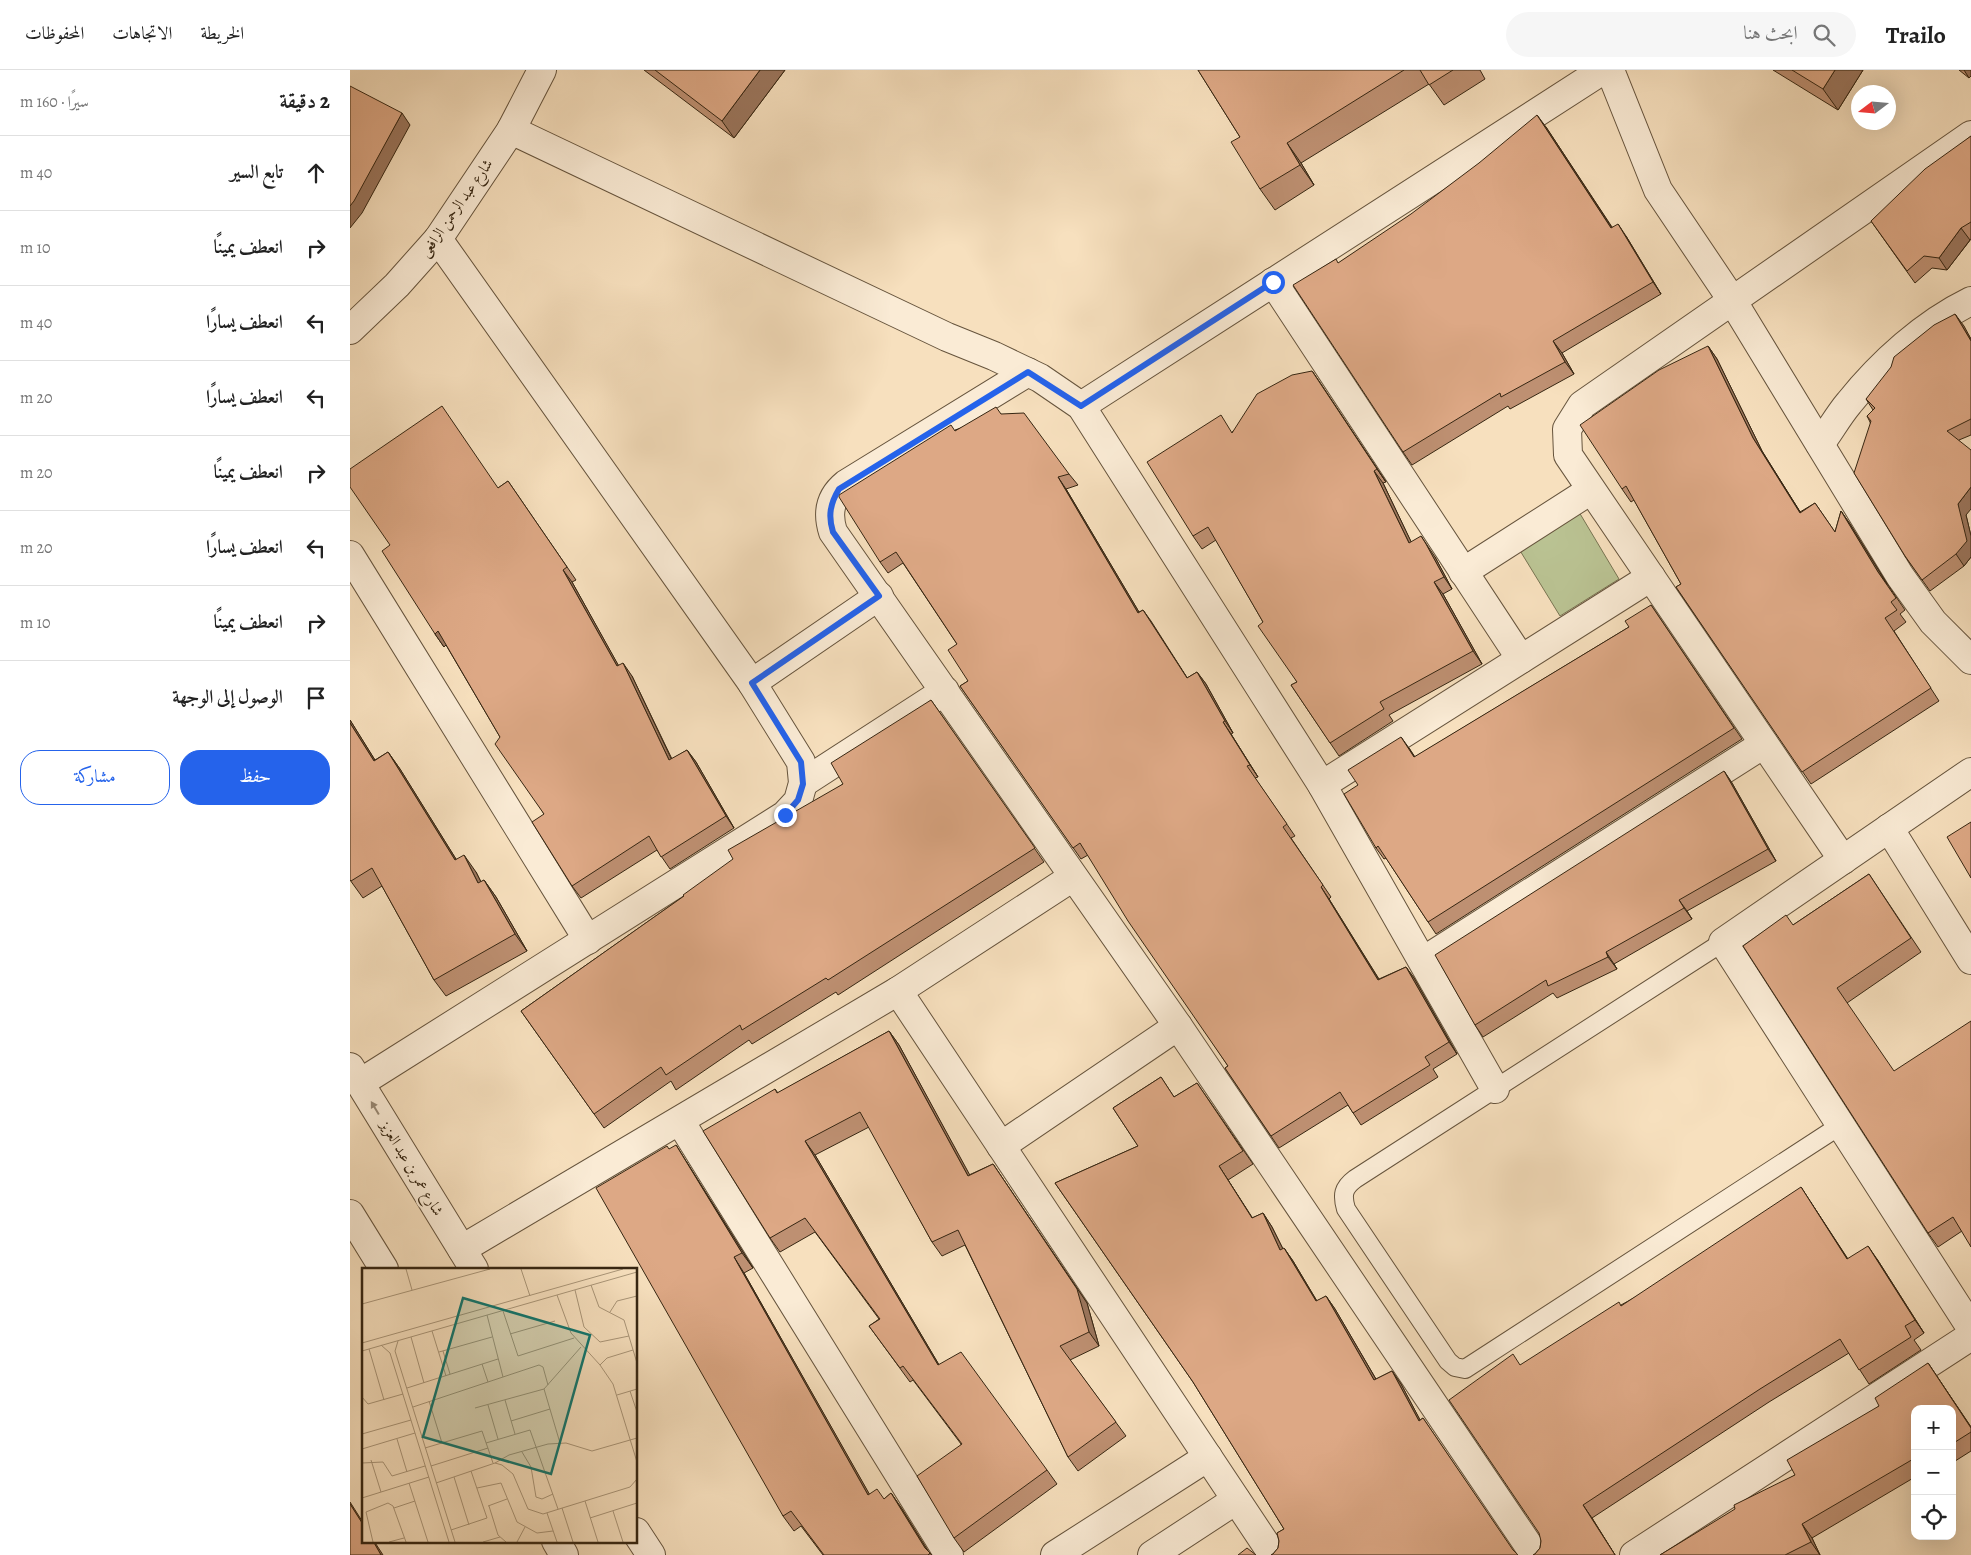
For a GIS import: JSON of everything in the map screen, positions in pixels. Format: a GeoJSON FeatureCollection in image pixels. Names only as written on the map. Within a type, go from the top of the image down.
{"type":"FeatureCollection","features":[{"type":"Feature","properties":{"kind":"street","name":"شارع عبد الرحمن الرافعى"},"geometry":{"type":"LineString","coordinates":[[350,330],[397,286],[438,239],[511,130],[542,70]]}},
{"type":"Feature","properties":{"kind":"street"},"geometry":{"type":"LineString","coordinates":[[1081,406],[1603,70]]}},
{"type":"Feature","properties":{"kind":"street"},"geometry":{"type":"LineString","coordinates":[[1610,70],[1658,190],[1732,300],[1900,576],[1933,622],[1971,660]]}},
{"type":"Feature","properties":{"kind":"street"},"geometry":{"type":"LineString","coordinates":[[511,130],[947,338],[994,356],[1028,372],[1081,406],[1322,785],[1495,1089]]}},
{"type":"Feature","properties":{"kind":"street"},"geometry":{"type":"LineString","coordinates":[[1843,860],[1568,456],[1567,429],[1582,405],[1971,135]]}},
{"type":"Feature","properties":{"kind":"street"},"geometry":{"type":"LineString","coordinates":[[355,1075],[588,940],[785,815],[798,800],[803,784],[801,762],[752,683],[438,239]]}},
{"type":"Feature","properties":{"kind":"street"},"geometry":{"type":"LineString","coordinates":[[1273,282],[1521,659]]}},
{"type":"Feature","properties":{"kind":"street"},"geometry":{"type":"LineString","coordinates":[[1820,444],[1848,404],[1881,367],[1919,334],[1959,306],[1971,301]]}},
{"type":"Feature","properties":{"kind":"street"},"geometry":{"type":"LineString","coordinates":[[1028,372],[839,489],[830,508],[833,532],[1178,1026],[1535,1555]]}},
{"type":"Feature","properties":{"kind":"street"},"geometry":{"type":"LineString","coordinates":[[1463,572],[1591,490]]}},
{"type":"Feature","properties":{"kind":"street"},"geometry":{"type":"LineString","coordinates":[[350,555],[588,940]]}},
{"type":"Feature","properties":{"kind":"street"},"geometry":{"type":"LineString","coordinates":[[1322,785],[1651,577]]}},
{"type":"Feature","properties":{"kind":"street"},"geometry":{"type":"LineString","coordinates":[[752,683],[879,596]]}},
{"type":"Feature","properties":{"kind":"street"},"geometry":{"type":"LineString","coordinates":[[803,784],[944,690]]}},
{"type":"Feature","properties":{"kind":"street"},"geometry":{"type":"LineString","coordinates":[[1423,961],[1764,744]]}},
{"type":"Feature","properties":{"kind":"street"},"geometry":{"type":"LineString","coordinates":[[1971,772],[1723,942],[1971,1328]]}},
{"type":"Feature","properties":{"kind":"street"},"geometry":{"type":"LineString","coordinates":[[1889,828],[1971,960]]}},
{"type":"Feature","properties":{"kind":"street"},"geometry":{"type":"LineString","coordinates":[[468,1259],[680,1121],[898,991],[1073,877]]}},
{"type":"Feature","properties":{"kind":"street"},"geometry":{"type":"LineString","coordinates":[[898,991],[1273,1555]]}},
{"type":"Feature","properties":{"kind":"street"},"geometry":{"type":"LineString","coordinates":[[1001,1146],[1178,1026]]}},
{"type":"Feature","properties":{"kind":"street","name":"شارع عمر بن عبد العزيز"},"geometry":{"type":"LineString","coordinates":[[355,1075],[468,1259]]}},
{"type":"Feature","properties":{"kind":"street"},"geometry":{"type":"LineString","coordinates":[[680,1121],[949,1555]]}},
{"type":"Feature","properties":{"kind":"street"},"geometry":{"type":"LineString","coordinates":[[350,1214],[383,1268]]}},
{"type":"Feature","properties":{"kind":"street"},"geometry":{"type":"LineString","coordinates":[[1634,1555],[1971,1336]]}},
{"type":"Feature","properties":{"kind":"street"},"geometry":{"type":"LineString","coordinates":[[1055,1555],[1208,1457]]}},
{"type":"Feature","properties":{"kind":"street"},"geometry":{"type":"LineString","coordinates":[[1152,1555],[1236,1500]]}},
{"type":"Feature","properties":{"kind":"street"},"geometry":{"type":"LineString","coordinates":[[638,1535],[651,1555]]}},
{"type":"Feature","properties":{"kind":"street"},"geometry":{"type":"LineString","coordinates":[[557,1542],[564,1555]]}},
{"type":"Feature","properties":{"kind":"lane"},"geometry":{"type":"LineString","coordinates":[[1723,942],[1355,1179],[1346,1186],[1342,1198],[1346,1209],[1448,1361],[1455,1367],[1465,1369],[1841,1125]]}},
{"type":"Feature","properties":{"kind":"green space"},"geometry":{"type":"Polygon","coordinates":[[[1579,512],[1619,579],[1560,616],[1519,549],[1579,512]]]}},
{"type":"Feature","properties":{"kind":"building"},"geometry":{"type":"Polygon","coordinates":[[[655,70],[760,70],[722,121],[655,70]]]}},
{"type":"Feature","properties":{"kind":"building"},"geometry":{"type":"Polygon","coordinates":[[[1198,70],[1404,70],[1287,143],[1300,165],[1260,189],[1231,142],[1240,137],[1198,70]]]}},
{"type":"Feature","properties":{"kind":"building"},"geometry":{"type":"Polygon","coordinates":[[[1420,70],[1453,70],[1429,85],[1420,70]]]}},
{"type":"Feature","properties":{"kind":"building"},"geometry":{"type":"Polygon","coordinates":[[[1792,70],[1835,70],[1823,89],[1792,70]]]}},
{"type":"Feature","properties":{"kind":"building"},"geometry":{"type":"Polygon","coordinates":[[[350,86],[402,113],[350,206],[350,86]]]}},
{"type":"Feature","properties":{"kind":"building"},"geometry":{"type":"Polygon","coordinates":[[[1537,115],[1611,228],[1618,224],[1653,282],[1553,341],[1565,362],[1501,397],[1500,393],[1403,452],[1293,285],[1336,259],[1338,263],[1411,214],[1479,163],[1537,115]]]}},
{"type":"Feature","properties":{"kind":"building"},"geometry":{"type":"Polygon","coordinates":[[[1971,136],[1971,222],[1961,228],[1939,258],[1924,256],[1907,271],[1871,221],[1925,169],[1971,136]]]}},
{"type":"Feature","properties":{"kind":"building"},"geometry":{"type":"Polygon","coordinates":[[[1955,314],[1971,341],[1971,419],[1947,431],[1971,450],[1971,487],[1958,504],[1967,541],[1956,554],[1922,580],[1854,473],[1871,421],[1867,416],[1875,408],[1866,399],[1891,367],[1894,357],[1934,325],[1955,314]]]}},
{"type":"Feature","properties":{"kind":"building"},"geometry":{"type":"Polygon","coordinates":[[[1708,346],[1753,438],[1800,513],[1815,503],[1835,532],[1841,511],[1896,598],[1891,602],[1897,610],[1885,618],[1931,688],[1802,772],[1676,587],[1681,584],[1626,486],[1622,489],[1580,425],[1659,370],[1708,346]]]}},
{"type":"Feature","properties":{"kind":"building"},"geometry":{"type":"Polygon","coordinates":[[[1312,371],[1377,469],[1374,471],[1409,543],[1421,536],[1426,544],[1444,577],[1434,582],[1473,651],[1380,702],[1384,709],[1330,743],[1291,685],[1297,682],[1258,626],[1263,622],[1208,527],[1193,536],[1147,462],[1221,415],[1232,433],[1257,394],[1292,375],[1312,371]]]}},
{"type":"Feature","properties":{"kind":"building"},"geometry":{"type":"Polygon","coordinates":[[[442,406],[498,488],[508,481],[567,567],[563,570],[617,666],[623,663],[669,760],[687,750],[726,816],[661,857],[649,836],[572,886],[532,822],[544,814],[495,744],[500,737],[438,631],[435,634],[382,551],[390,545],[350,487],[350,469],[442,406]]]}},
{"type":"Feature","properties":{"kind":"building"},"geometry":{"type":"Polygon","coordinates":[[[996,407],[1001,414],[1024,413],[1069,474],[1058,477],[1138,613],[1143,610],[1187,678],[1197,672],[1225,721],[1223,722],[1250,765],[1247,766],[1287,824],[1283,827],[1323,885],[1321,887],[1378,980],[1406,967],[1449,1042],[1425,1057],[1430,1065],[1353,1113],[1340,1092],[1271,1136],[1225,1068],[1228,1066],[1128,921],[1080,843],[1073,848],[960,686],[968,681],[948,650],[957,644],[896,552],[880,562],[839,497],[839,495],[951,425],[955,431],[996,407]]]}},
{"type":"Feature","properties":{"kind":"building"},"geometry":{"type":"Polygon","coordinates":[[[1651,605],[1734,728],[1428,922],[1378,846],[1376,848],[1344,794],[1358,785],[1348,770],[1401,737],[1414,757],[1629,627],[1625,621],[1651,605]]]}},
{"type":"Feature","properties":{"kind":"building"},"geometry":{"type":"Polygon","coordinates":[[[931,700],[1035,848],[828,980],[826,978],[742,1030],[740,1025],[666,1075],[661,1067],[594,1114],[521,1011],[684,896],[733,859],[728,850],[843,784],[831,763],[931,700]]]}},
{"type":"Feature","properties":{"kind":"building"},"geometry":{"type":"Polygon","coordinates":[[[350,723],[374,761],[388,752],[455,860],[464,855],[478,883],[484,880],[515,934],[434,980],[372,868],[350,880],[350,723]]]}},
{"type":"Feature","properties":{"kind":"building"},"geometry":{"type":"Polygon","coordinates":[[[1724,771],[1768,849],[1679,900],[1684,908],[1606,952],[1608,957],[1548,986],[1546,980],[1475,1025],[1435,955],[1724,771]]]}},
{"type":"Feature","properties":{"kind":"building"},"geometry":{"type":"Polygon","coordinates":[[[1971,822],[1971,878],[1947,837],[1971,822]]]}},
{"type":"Feature","properties":{"kind":"building"},"geometry":{"type":"Polygon","coordinates":[[[1869,874],[1911,938],[1837,988],[1894,1071],[1971,1021],[1971,1247],[1953,1217],[1928,1233],[1743,946],[1786,915],[1793,925],[1869,874]]]}},
{"type":"Feature","properties":{"kind":"building"},"geometry":{"type":"Polygon","coordinates":[[[889,1031],[968,1176],[993,1164],[1077,1289],[1089,1332],[1060,1346],[1116,1422],[1068,1457],[958,1230],[932,1242],[860,1112],[805,1141],[938,1365],[961,1352],[1047,1470],[954,1538],[917,1476],[962,1444],[903,1366],[900,1368],[869,1326],[880,1319],[805,1218],[770,1238],[703,1131],[775,1089],[777,1093],[889,1031]]]}},
{"type":"Feature","properties":{"kind":"building"},"geometry":{"type":"Polygon","coordinates":[[[1161,1077],[1174,1097],[1197,1083],[1243,1151],[1219,1166],[1252,1218],[1263,1213],[1280,1250],[1284,1248],[1316,1301],[1326,1296],[1374,1380],[1392,1371],[1419,1421],[1423,1418],[1518,1555],[1271,1555],[1278,1548],[1277,1533],[1284,1529],[1193,1382],[1055,1183],[1138,1146],[1113,1108],[1161,1077]]]}},
{"type":"Feature","properties":{"kind":"building"},"geometry":{"type":"Polygon","coordinates":[[[676,1145],[742,1253],[734,1257],[868,1495],[877,1489],[884,1499],[891,1493],[930,1553],[928,1555],[824,1555],[791,1511],[783,1516],[596,1188],[667,1146],[669,1149],[676,1145]]]}},
{"type":"Feature","properties":{"kind":"building"},"geometry":{"type":"Polygon","coordinates":[[[1801,1187],[1847,1259],[1868,1246],[1915,1320],[1905,1326],[1911,1337],[1859,1370],[1840,1339],[1583,1505],[1615,1555],[1533,1555],[1540,1548],[1539,1533],[1449,1400],[1513,1354],[1520,1365],[1619,1302],[1621,1306],[1801,1187]]]}},
{"type":"Feature","properties":{"kind":"building"},"geometry":{"type":"Polygon","coordinates":[[[1928,1363],[1956,1405],[1911,1405],[1911,1460],[1802,1524],[1811,1542],[1785,1555],[1660,1555],[1735,1509],[1734,1505],[1795,1475],[1787,1460],[1879,1406],[1875,1398],[1928,1363]]]}},
{"type":"Feature","properties":{"kind":"building"},"geometry":{"type":"Polygon","coordinates":[[[1956,1405],[1971,1428],[1971,1432],[1956,1441],[1956,1405]]]}},
{"type":"Feature","properties":{"kind":"building"},"geometry":{"type":"Polygon","coordinates":[[[350,1504],[362,1523],[362,1542],[374,1542],[381,1555],[350,1555],[350,1504]]]}},
{"type":"Feature","properties":{"kind":"building"},"geometry":{"type":"Polygon","coordinates":[[[1247,1548],[1256,1555],[1238,1555],[1247,1548]]]}},
{"type":"Feature","properties":{"kind":"route"},"geometry":{"type":"LineString","coordinates":[[785,815],[798,800],[803,784],[801,762],[752,683],[879,596],[833,532],[830,508],[839,489],[1028,372],[1081,406],[1273,282]]}}]}
